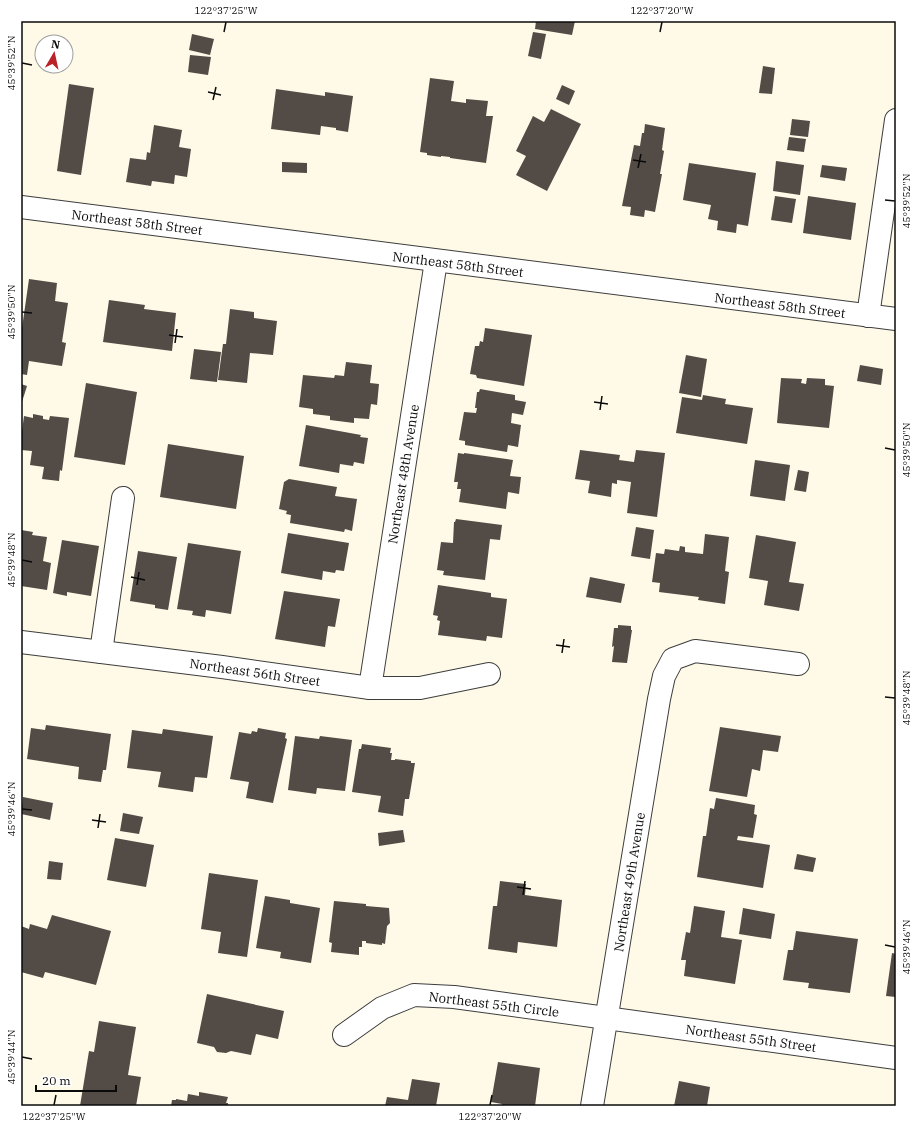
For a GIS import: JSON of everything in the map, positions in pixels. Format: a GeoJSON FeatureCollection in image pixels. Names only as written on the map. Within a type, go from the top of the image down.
{"type":"FeatureCollection","features":[{"type":"Feature","properties":{"kind":"street"},"geometry":{"type":"LineString","coordinates":[[868,316],[896,120]]}},
{"type":"Feature","properties":{"kind":"street","name":"Northeast 58th Street"},"geometry":{"type":"LineString","coordinates":[[21,207],[896,319]]}},
{"type":"Feature","properties":{"kind":"street","name":"Northeast 48th Avenue"},"geometry":{"type":"LineString","coordinates":[[370,688],[436,261]]}},
{"type":"Feature","properties":{"kind":"street"},"geometry":{"type":"LineString","coordinates":[[101,652],[122,498]]}},
{"type":"Feature","properties":{"kind":"street","name":"Northeast 56th Street"},"geometry":{"type":"LineString","coordinates":[[21,642],[230,668],[370,688],[420,688],[489,674]]}},
{"type":"Feature","properties":{"kind":"street","name":"Northeast 49th Avenue"},"geometry":{"type":"LineString","coordinates":[[592,1106],[664,676],[673,659],[695,651],[798,664]]}},
{"type":"Feature","properties":{"kind":"street","name":"Northeast 55th Circle"},"geometry":{"type":"LineString","coordinates":[[344,1035],[382,1008],[414,996],[454,997],[606,1018]]}},
{"type":"Feature","properties":{"kind":"street","name":"Northeast 55th Street"},"geometry":{"type":"LineString","coordinates":[[606,1018],[896,1058]]}},
{"type":"Feature","properties":{"kind":"building"},"geometry":{"type":"Polygon","coordinates":[[[536,21],[575,21],[572,35],[535,29],[536,21]]]}},
{"type":"Feature","properties":{"kind":"building"},"geometry":{"type":"Polygon","coordinates":[[[533,32],[546,34],[541,59],[528,56],[533,32]]]}},
{"type":"Feature","properties":{"kind":"building"},"geometry":{"type":"Polygon","coordinates":[[[192,34],[214,39],[210,55],[189,50],[192,34]]]}},
{"type":"Feature","properties":{"kind":"building"},"geometry":{"type":"Polygon","coordinates":[[[190,55],[211,57],[208,75],[188,72],[190,55]]]}},
{"type":"Feature","properties":{"kind":"building"},"geometry":{"type":"Polygon","coordinates":[[[763,66],[775,68],[772,94],[759,93],[763,66]]]}},
{"type":"Feature","properties":{"kind":"building"},"geometry":{"type":"Polygon","coordinates":[[[430,78],[454,81],[451,101],[466,103],[466,99],[488,101],[486,116],[493,116],[486,163],[427,155],[427,153],[420,152],[430,78]]]}},
{"type":"Feature","properties":{"kind":"building"},"geometry":{"type":"Polygon","coordinates":[[[69,84],[94,88],[81,175],[57,171],[69,84]]]}},
{"type":"Feature","properties":{"kind":"building"},"geometry":{"type":"Polygon","coordinates":[[[562,85],[575,91],[569,105],[556,99],[562,85]]]}},
{"type":"Feature","properties":{"kind":"building"},"geometry":{"type":"Polygon","coordinates":[[[276,89],[325,96],[325,92],[353,96],[348,132],[336,130],[336,128],[321,126],[320,135],[271,129],[276,89]]]}},
{"type":"Feature","properties":{"kind":"building"},"geometry":{"type":"Polygon","coordinates":[[[551,109],[581,124],[547,191],[516,175],[526,156],[516,151],[533,116],[544,122],[551,109]]]}},
{"type":"Feature","properties":{"kind":"building"},"geometry":{"type":"Polygon","coordinates":[[[792,119],[810,121],[808,137],[790,135],[792,119]]]}},
{"type":"Feature","properties":{"kind":"building"},"geometry":{"type":"Polygon","coordinates":[[[645,124],[665,128],[662,150],[664,151],[660,174],[662,174],[655,212],[645,210],[644,217],[630,215],[631,207],[622,206],[634,145],[640,146],[645,124]]]}},
{"type":"Feature","properties":{"kind":"building"},"geometry":{"type":"Polygon","coordinates":[[[154,125],[182,130],[179,147],[191,149],[187,177],[175,175],[174,184],[152,181],[151,186],[126,182],[130,158],[146,160],[147,152],[150,153],[154,125]]]}},
{"type":"Feature","properties":{"kind":"building"},"geometry":{"type":"Polygon","coordinates":[[[789,137],[806,139],[804,152],[787,150],[789,137]]]}},
{"type":"Feature","properties":{"kind":"building"},"geometry":{"type":"Polygon","coordinates":[[[776,161],[804,165],[800,195],[773,191],[776,161]]]}},
{"type":"Feature","properties":{"kind":"building"},"geometry":{"type":"Polygon","coordinates":[[[282,162],[307,163],[307,173],[282,172],[282,162]]]}},
{"type":"Feature","properties":{"kind":"building"},"geometry":{"type":"Polygon","coordinates":[[[689,163],[756,173],[748,226],[737,224],[736,233],[717,230],[718,221],[708,219],[711,205],[683,200],[689,163]]]}},
{"type":"Feature","properties":{"kind":"building"},"geometry":{"type":"Polygon","coordinates":[[[822,165],[847,168],[845,181],[820,177],[822,165]]]}},
{"type":"Feature","properties":{"kind":"building"},"geometry":{"type":"Polygon","coordinates":[[[775,196],[796,199],[792,223],[771,220],[775,196]]]}},
{"type":"Feature","properties":{"kind":"building"},"geometry":{"type":"Polygon","coordinates":[[[808,196],[856,203],[851,240],[803,233],[808,196]]]}},
{"type":"Feature","properties":{"kind":"building"},"geometry":{"type":"Polygon","coordinates":[[[29,279],[57,283],[55,301],[68,303],[62,342],[66,343],[62,366],[29,361],[27,375],[21,374],[21,335],[29,279]]]}},
{"type":"Feature","properties":{"kind":"building"},"geometry":{"type":"Polygon","coordinates":[[[109,300],[145,305],[144,309],[176,313],[172,351],[103,342],[109,300]]]}},
{"type":"Feature","properties":{"kind":"building"},"geometry":{"type":"Polygon","coordinates":[[[230,309],[254,312],[254,318],[277,321],[273,355],[250,353],[247,383],[218,380],[223,344],[226,344],[230,309]]]}},
{"type":"Feature","properties":{"kind":"building"},"geometry":{"type":"Polygon","coordinates":[[[485,328],[532,335],[524,386],[477,378],[476,375],[470,374],[475,346],[479,346],[480,341],[483,342],[485,328]]]}},
{"type":"Feature","properties":{"kind":"building"},"geometry":{"type":"Polygon","coordinates":[[[194,349],[221,352],[217,382],[190,379],[194,349]]]}},
{"type":"Feature","properties":{"kind":"building"},"geometry":{"type":"Polygon","coordinates":[[[686,355],[707,359],[701,397],[679,393],[686,355]]]}},
{"type":"Feature","properties":{"kind":"building"},"geometry":{"type":"Polygon","coordinates":[[[346,362],[372,365],[370,383],[379,384],[377,405],[371,404],[369,419],[354,418],[354,423],[330,420],[330,416],[313,414],[313,409],[299,407],[303,375],[334,378],[335,375],[344,376],[346,362]]]}},
{"type":"Feature","properties":{"kind":"building"},"geometry":{"type":"Polygon","coordinates":[[[860,365],[883,369],[881,385],[857,381],[860,365]]]}},
{"type":"Feature","properties":{"kind":"building"},"geometry":{"type":"Polygon","coordinates":[[[781,378],[802,379],[801,383],[806,384],[807,378],[825,379],[825,385],[834,386],[829,428],[777,423],[781,378]]]}},
{"type":"Feature","properties":{"kind":"building"},"geometry":{"type":"Polygon","coordinates":[[[86,383],[137,392],[125,465],[74,457],[86,383]]]}},
{"type":"Feature","properties":{"kind":"building"},"geometry":{"type":"Polygon","coordinates":[[[21,384],[27,386],[21,405],[21,384]]]}},
{"type":"Feature","properties":{"kind":"building"},"geometry":{"type":"Polygon","coordinates":[[[480,389],[515,395],[515,400],[526,402],[523,415],[512,413],[511,423],[521,425],[518,447],[508,445],[507,452],[465,445],[465,441],[459,440],[464,412],[476,413],[477,408],[475,408],[477,392],[479,392],[480,389]]]}},
{"type":"Feature","properties":{"kind":"building"},"geometry":{"type":"Polygon","coordinates":[[[703,395],[726,399],[725,404],[753,408],[747,444],[676,433],[682,397],[702,400],[703,395]]]}},
{"type":"Feature","properties":{"kind":"building"},"geometry":{"type":"Polygon","coordinates":[[[33,414],[43,416],[43,419],[49,420],[50,416],[69,418],[62,471],[60,470],[59,481],[42,479],[44,467],[30,465],[32,451],[21,450],[24,416],[33,418],[33,414]]]}},
{"type":"Feature","properties":{"kind":"building"},"geometry":{"type":"Polygon","coordinates":[[[306,425],[361,435],[360,437],[368,438],[364,464],[354,462],[353,466],[340,464],[339,473],[299,466],[306,425]]]}},
{"type":"Feature","properties":{"kind":"building"},"geometry":{"type":"Polygon","coordinates":[[[168,444],[244,456],[236,509],[160,497],[168,444]]]}},
{"type":"Feature","properties":{"kind":"building"},"geometry":{"type":"Polygon","coordinates":[[[580,450],[620,455],[619,460],[634,462],[636,450],[665,453],[657,517],[627,513],[631,482],[617,480],[617,484],[612,483],[611,497],[588,493],[590,481],[575,479],[580,450]]]}},
{"type":"Feature","properties":{"kind":"building"},"geometry":{"type":"Polygon","coordinates":[[[458,453],[513,460],[510,476],[521,477],[519,494],[508,492],[506,509],[459,502],[461,489],[457,489],[458,482],[454,482],[458,453]]]}},
{"type":"Feature","properties":{"kind":"building"},"geometry":{"type":"Polygon","coordinates":[[[755,460],[790,465],[785,501],[750,496],[755,460]]]}},
{"type":"Feature","properties":{"kind":"building"},"geometry":{"type":"Polygon","coordinates":[[[798,470],[809,472],[806,492],[794,490],[798,470]]]}},
{"type":"Feature","properties":{"kind":"building"},"geometry":{"type":"Polygon","coordinates":[[[289,479],[337,487],[335,496],[357,499],[352,531],[345,529],[344,532],[290,523],[291,515],[286,514],[287,511],[279,509],[284,482],[289,479]]]}},
{"type":"Feature","properties":{"kind":"building"},"geometry":{"type":"Polygon","coordinates":[[[456,519],[502,525],[500,540],[490,539],[485,580],[443,575],[444,571],[437,570],[441,542],[453,543],[454,522],[456,519]]]}},
{"type":"Feature","properties":{"kind":"building"},"geometry":{"type":"Polygon","coordinates":[[[636,527],[654,530],[650,559],[631,556],[636,527]]]}},
{"type":"Feature","properties":{"kind":"building"},"geometry":{"type":"Polygon","coordinates":[[[21,530],[33,532],[32,535],[47,537],[43,561],[51,563],[47,590],[21,586],[21,530]]]}},
{"type":"Feature","properties":{"kind":"building"},"geometry":{"type":"Polygon","coordinates":[[[288,533],[349,543],[344,571],[336,570],[335,573],[323,571],[322,580],[281,573],[288,533]]]}},
{"type":"Feature","properties":{"kind":"building"},"geometry":{"type":"Polygon","coordinates":[[[705,534],[729,537],[725,571],[729,572],[725,604],[698,600],[699,597],[659,592],[660,583],[652,582],[656,553],[664,554],[665,549],[679,551],[680,546],[685,547],[685,552],[703,554],[705,534]]]}},
{"type":"Feature","properties":{"kind":"building"},"geometry":{"type":"Polygon","coordinates":[[[756,535],[796,542],[789,582],[804,584],[799,611],[764,605],[768,581],[749,578],[756,535]]]}},
{"type":"Feature","properties":{"kind":"building"},"geometry":{"type":"Polygon","coordinates":[[[62,540],[99,546],[91,596],[67,592],[67,596],[53,593],[62,540]]]}},
{"type":"Feature","properties":{"kind":"building"},"geometry":{"type":"Polygon","coordinates":[[[188,543],[241,551],[231,614],[206,610],[205,617],[192,615],[193,611],[177,609],[188,543]]]}},
{"type":"Feature","properties":{"kind":"building"},"geometry":{"type":"Polygon","coordinates":[[[138,551],[177,557],[168,610],[155,608],[155,605],[130,601],[138,551]]]}},
{"type":"Feature","properties":{"kind":"building"},"geometry":{"type":"Polygon","coordinates":[[[590,577],[625,584],[621,603],[586,597],[590,577]]]}},
{"type":"Feature","properties":{"kind":"building"},"geometry":{"type":"Polygon","coordinates":[[[438,585],[491,593],[491,597],[507,599],[502,638],[487,636],[486,641],[438,635],[440,621],[437,620],[438,616],[433,615],[438,585]]]}},
{"type":"Feature","properties":{"kind":"building"},"geometry":{"type":"Polygon","coordinates":[[[284,591],[340,599],[335,627],[328,626],[325,647],[275,639],[284,591]]]}},
{"type":"Feature","properties":{"kind":"building"},"geometry":{"type":"Polygon","coordinates":[[[618,625],[631,626],[632,630],[627,663],[612,662],[614,628],[618,628],[618,625]]]}},
{"type":"Feature","properties":{"kind":"building"},"geometry":{"type":"Polygon","coordinates":[[[46,725],[111,734],[106,770],[103,770],[101,782],[78,779],[79,767],[27,759],[31,728],[45,730],[46,725]]]}},
{"type":"Feature","properties":{"kind":"building"},"geometry":{"type":"Polygon","coordinates":[[[720,727],[781,736],[778,752],[763,750],[760,771],[752,769],[747,797],[709,791],[720,727]]]}},
{"type":"Feature","properties":{"kind":"building"},"geometry":{"type":"Polygon","coordinates":[[[258,728],[286,733],[285,738],[287,739],[273,803],[246,798],[249,782],[230,779],[239,732],[251,734],[252,731],[257,732],[258,728]]]}},
{"type":"Feature","properties":{"kind":"building"},"geometry":{"type":"Polygon","coordinates":[[[163,729],[213,736],[207,778],[195,777],[193,792],[158,787],[161,772],[127,768],[132,730],[162,734],[163,729]]]}},
{"type":"Feature","properties":{"kind":"building"},"geometry":{"type":"Polygon","coordinates":[[[295,736],[319,739],[320,736],[352,740],[345,791],[317,788],[316,794],[288,790],[295,736]]]}},
{"type":"Feature","properties":{"kind":"building"},"geometry":{"type":"Polygon","coordinates":[[[362,744],[391,748],[391,760],[411,761],[411,763],[415,763],[409,799],[405,799],[403,816],[378,812],[381,796],[352,792],[359,749],[361,749],[362,744]]]}},
{"type":"Feature","properties":{"kind":"building"},"geometry":{"type":"Polygon","coordinates":[[[23,797],[53,803],[50,820],[21,814],[23,797]]]}},
{"type":"Feature","properties":{"kind":"building"},"geometry":{"type":"Polygon","coordinates":[[[716,798],[755,805],[754,814],[757,815],[753,838],[738,836],[737,840],[770,845],[763,888],[697,877],[703,836],[706,836],[710,808],[714,809],[716,798]]]}},
{"type":"Feature","properties":{"kind":"building"},"geometry":{"type":"Polygon","coordinates":[[[123,813],[143,817],[139,834],[120,831],[123,813]]]}},
{"type":"Feature","properties":{"kind":"building"},"geometry":{"type":"Polygon","coordinates":[[[403,830],[405,842],[379,846],[378,833],[403,830]]]}},
{"type":"Feature","properties":{"kind":"building"},"geometry":{"type":"Polygon","coordinates":[[[115,838],[154,845],[146,887],[107,880],[115,838]]]}},
{"type":"Feature","properties":{"kind":"building"},"geometry":{"type":"Polygon","coordinates":[[[797,854],[816,858],[813,872],[794,869],[797,854]]]}},
{"type":"Feature","properties":{"kind":"building"},"geometry":{"type":"Polygon","coordinates":[[[49,861],[63,863],[61,880],[47,879],[49,861]]]}},
{"type":"Feature","properties":{"kind":"building"},"geometry":{"type":"Polygon","coordinates":[[[209,873],[258,880],[247,957],[218,953],[221,932],[201,929],[209,873]]]}},
{"type":"Feature","properties":{"kind":"building"},"geometry":{"type":"Polygon","coordinates":[[[500,881],[526,884],[525,895],[562,900],[557,947],[518,942],[517,953],[488,949],[493,906],[497,906],[500,881]]]}},
{"type":"Feature","properties":{"kind":"building"},"geometry":{"type":"Polygon","coordinates":[[[265,896],[290,900],[290,903],[320,908],[311,963],[280,958],[281,952],[256,948],[265,896]]]}},
{"type":"Feature","properties":{"kind":"building"},"geometry":{"type":"Polygon","coordinates":[[[334,901],[389,908],[390,923],[387,926],[385,944],[366,943],[366,941],[362,941],[362,947],[359,947],[359,955],[331,952],[332,943],[329,942],[334,901]]]}},
{"type":"Feature","properties":{"kind":"building"},"geometry":{"type":"Polygon","coordinates":[[[694,906],[725,911],[721,937],[742,940],[735,984],[684,976],[686,960],[681,960],[686,932],[690,933],[694,906]]]}},
{"type":"Feature","properties":{"kind":"building"},"geometry":{"type":"Polygon","coordinates":[[[743,908],[775,914],[771,939],[739,934],[743,908]]]}},
{"type":"Feature","properties":{"kind":"building"},"geometry":{"type":"Polygon","coordinates":[[[52,915],[111,931],[96,985],[45,972],[43,978],[21,972],[21,926],[29,929],[30,924],[47,929],[52,915]]]}},
{"type":"Feature","properties":{"kind":"building"},"geometry":{"type":"Polygon","coordinates":[[[796,931],[858,939],[850,993],[808,988],[809,983],[783,980],[788,950],[793,950],[796,931]]]}},
{"type":"Feature","properties":{"kind":"building"},"geometry":{"type":"Polygon","coordinates":[[[892,953],[896,954],[896,997],[886,996],[892,953]]]}},
{"type":"Feature","properties":{"kind":"building"},"geometry":{"type":"Polygon","coordinates":[[[207,994],[284,1011],[278,1039],[256,1034],[251,1055],[231,1051],[226,1053],[217,1052],[214,1047],[197,1043],[207,994]]]}},
{"type":"Feature","properties":{"kind":"building"},"geometry":{"type":"Polygon","coordinates":[[[99,1021],[136,1027],[128,1075],[141,1077],[136,1106],[80,1106],[89,1051],[94,1052],[99,1021]]]}},
{"type":"Feature","properties":{"kind":"building"},"geometry":{"type":"Polygon","coordinates":[[[498,1062],[540,1068],[535,1106],[502,1106],[502,1104],[491,1102],[498,1062]]]}},
{"type":"Feature","properties":{"kind":"building"},"geometry":{"type":"Polygon","coordinates":[[[412,1079],[440,1083],[436,1106],[385,1106],[387,1097],[408,1100],[412,1079]]]}},
{"type":"Feature","properties":{"kind":"building"},"geometry":{"type":"Polygon","coordinates":[[[679,1081],[710,1087],[707,1106],[674,1106],[679,1081]]]}},
{"type":"Feature","properties":{"kind":"building"},"geometry":{"type":"Polygon","coordinates":[[[199,1092],[228,1097],[226,1103],[228,1103],[228,1106],[171,1106],[172,1100],[176,1099],[187,1101],[188,1094],[199,1096],[199,1092]]]}}]}
